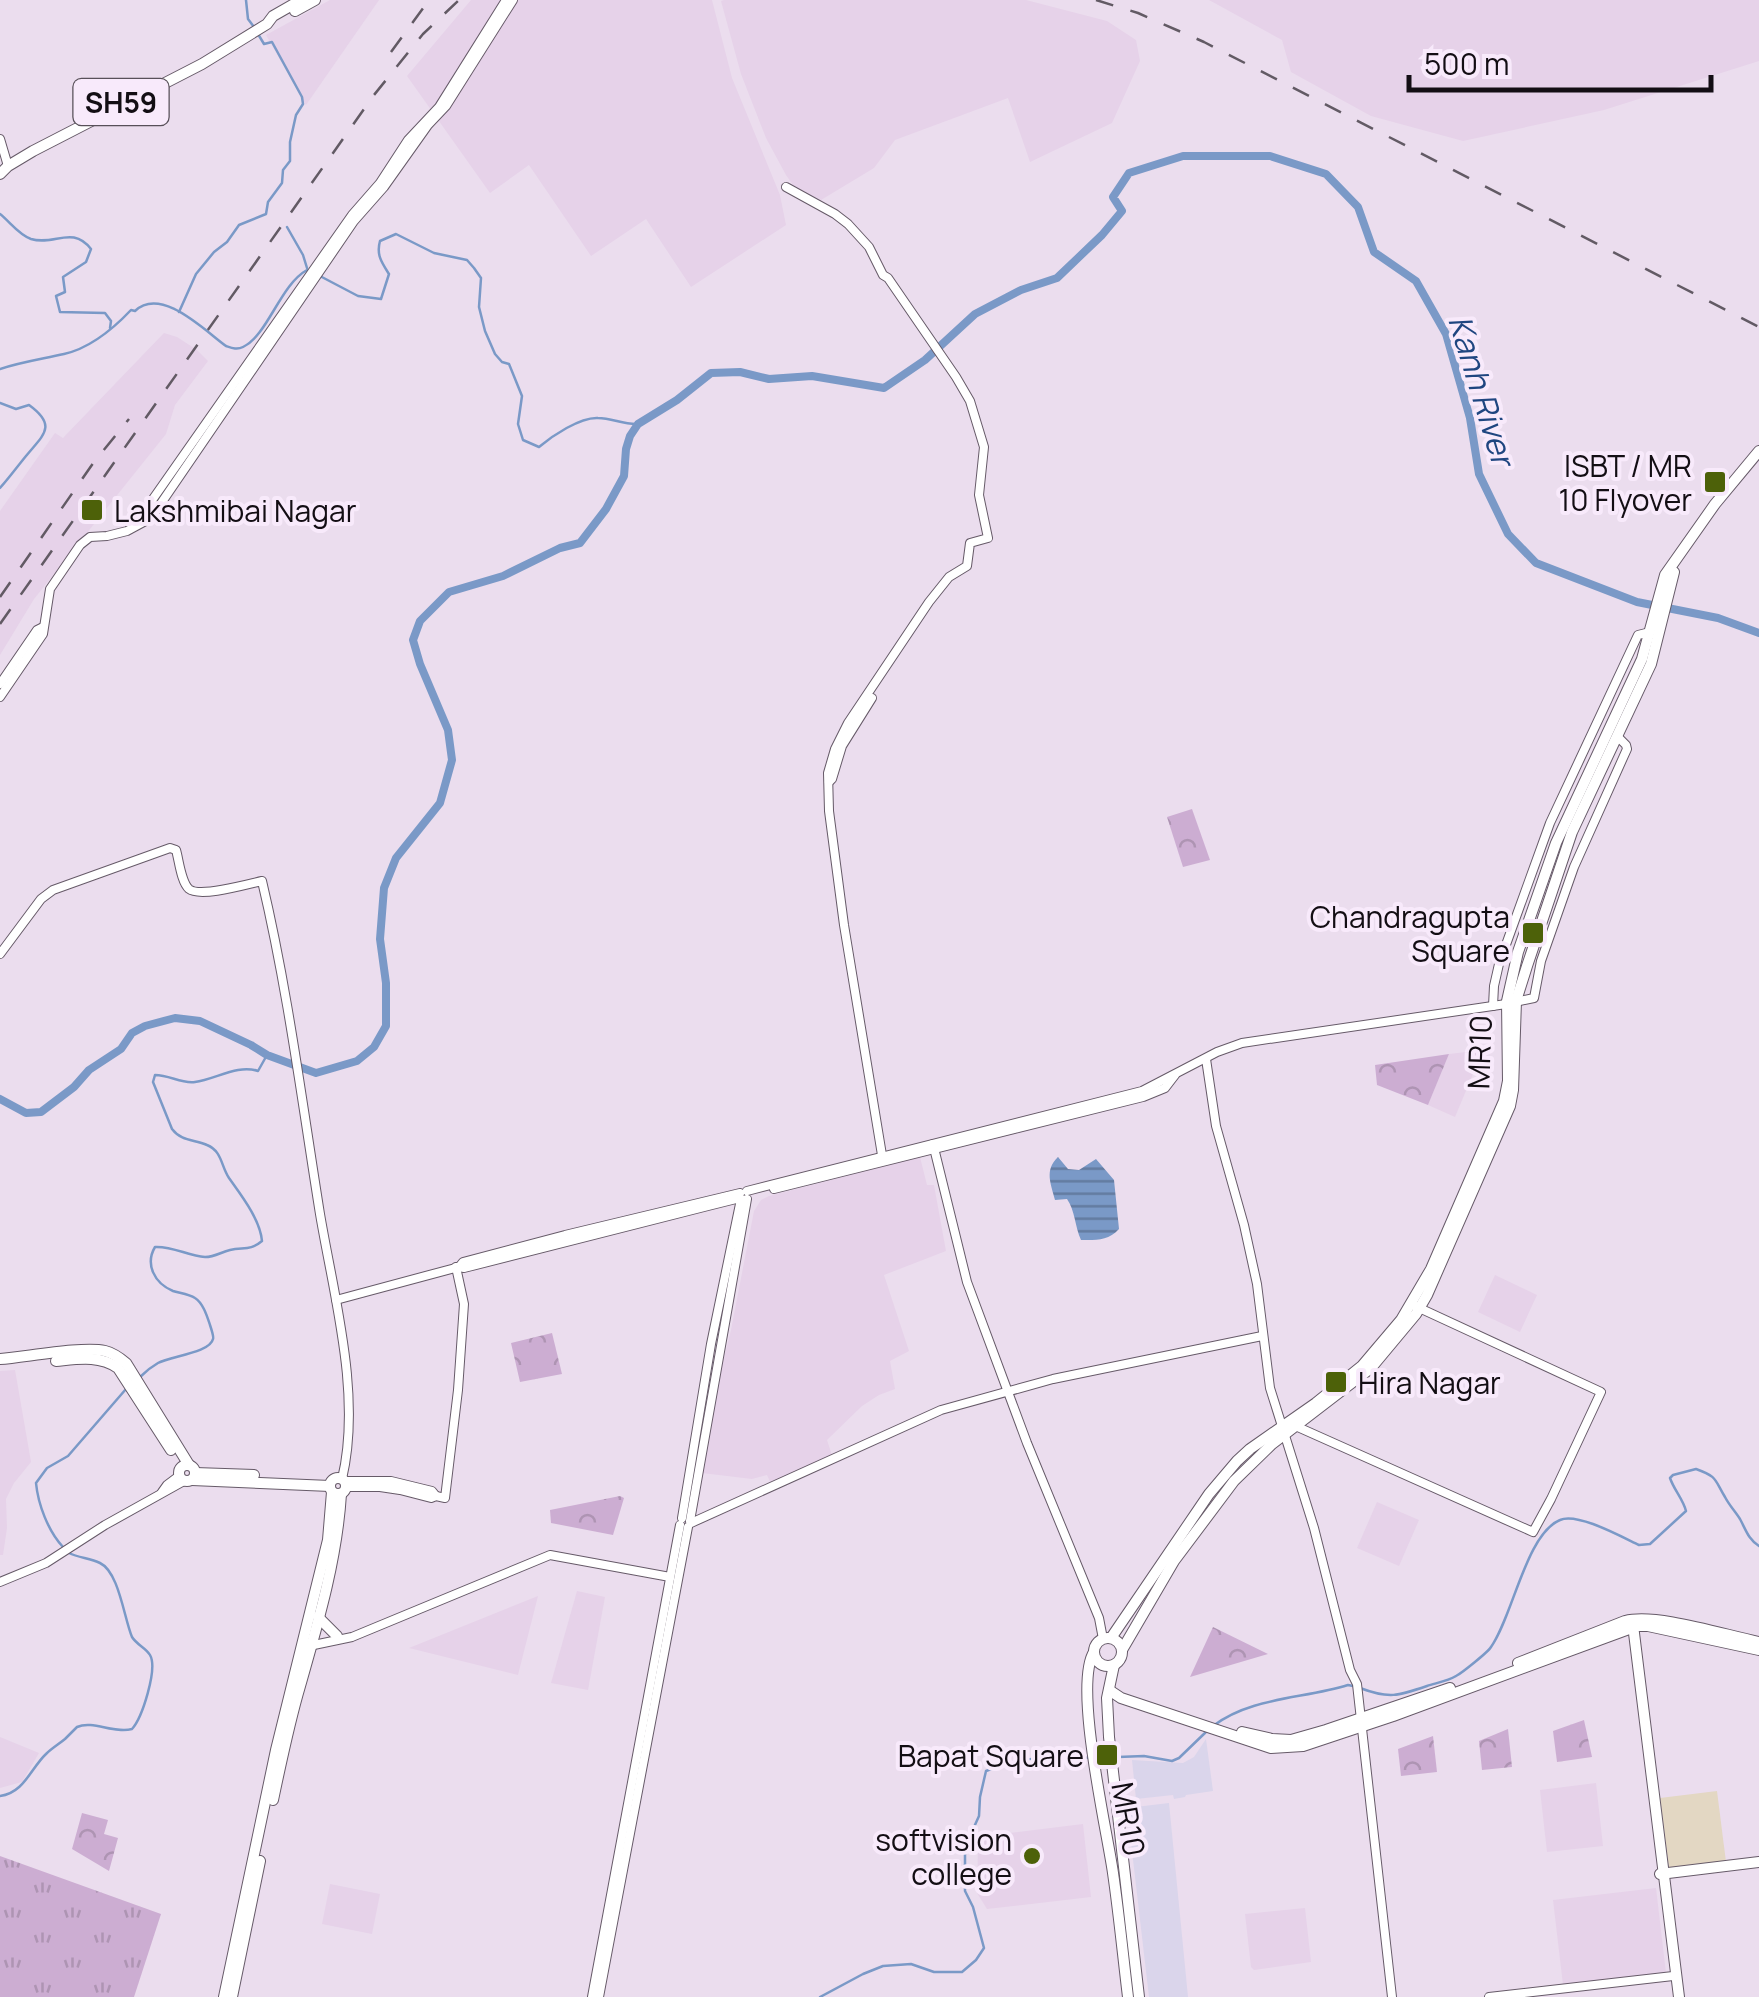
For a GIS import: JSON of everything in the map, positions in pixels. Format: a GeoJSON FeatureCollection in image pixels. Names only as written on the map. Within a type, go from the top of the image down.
{"type":"FeatureCollection","features":[{"type":"Feature","properties":{"kind":"main road","name":"SH59"},"geometry":{"type":"LineString","coordinates":[[4,166],[202,64],[301,0]]}},
{"type":"Feature","properties":{"kind":"main road","name":"SH59"},"geometry":{"type":"LineString","coordinates":[[281,15],[315,0]]}},
{"type":"Feature","properties":{"kind":"main road","name":"MR10"},"geometry":{"type":"LineString","coordinates":[[1664,591],[1665,574],[1676,557],[1759,451]]}},
{"type":"Feature","properties":{"kind":"main road","name":"MR10"},"geometry":{"type":"LineString","coordinates":[[1122,1650],[1161,1581],[1218,1499],[1287,1428],[1362,1366],[1415,1306],[1504,1101],[1518,952],[1556,843],[1642,660],[1674,570],[1692,541],[1759,460]]}},
{"type":"Feature","properties":{"kind":"main road","name":"MR10"},"geometry":{"type":"LineString","coordinates":[[1511,1003],[1572,832],[1650,664],[1654,629]]}},
{"type":"Feature","properties":{"kind":"main road"},"geometry":{"type":"LineString","coordinates":[[0,1362],[103,1351],[118,1357],[187,1474],[338,1486]]}},
{"type":"Feature","properties":{"kind":"main road","name":"MR10"},"geometry":{"type":"LineString","coordinates":[[1107,1638],[1209,1494],[1250,1449],[1287,1428]]}},
{"type":"Feature","properties":{"kind":"main road"},"geometry":{"type":"LineString","coordinates":[[228,1997],[276,1750],[334,1556],[338,1486]]}},
{"type":"Feature","properties":{"kind":"main road"},"geometry":{"type":"LineString","coordinates":[[308,1642],[338,1486]]}},
{"type":"Feature","properties":{"kind":"main road"},"geometry":{"type":"LineString","coordinates":[[318,1617],[337,1636]]}},
{"type":"Feature","properties":{"kind":"main road"},"geometry":{"type":"LineString","coordinates":[[1088,1696],[1108,1691],[1124,1694],[1271,1748],[1292,1748],[1629,1624],[1660,1620],[1759,1646]]}},
{"type":"Feature","properties":{"kind":"main road"},"geometry":{"type":"LineString","coordinates":[[1629,1624],[1677,1997]]}},
{"type":"Feature","properties":{"kind":"main road"},"geometry":{"type":"LineString","coordinates":[[1107,1638],[1120,1644],[1122,1650],[1120,1658],[1106,1666],[1094,1652],[1096,1644],[1107,1638]]}},
{"type":"Feature","properties":{"kind":"main road","name":"MR10"},"geometry":{"type":"LineString","coordinates":[[1094,1652],[1087,1670],[1094,1763],[1113,1872],[1128,1997]]}},
{"type":"Feature","properties":{"kind":"main road","name":"MR10"},"geometry":{"type":"LineString","coordinates":[[1114,1664],[1108,1691],[1111,1755],[1138,1997]]}},
{"type":"Feature","properties":{"kind":"main road"},"geometry":{"type":"LineString","coordinates":[[1662,1875],[1759,1864]]}},
{"type":"Feature","properties":{"kind":"main road"},"geometry":{"type":"LineString","coordinates":[[1662,1875],[1669,1906],[1677,1997]]}},
{"type":"Feature","properties":{"kind":"street"},"geometry":{"type":"LineString","coordinates":[[0,697],[43,634],[50,589],[83,541],[127,531],[151,518],[319,268],[428,124],[446,106],[510,0]]}},
{"type":"Feature","properties":{"kind":"street"},"geometry":{"type":"LineString","coordinates":[[0,139],[4,166]]}},
{"type":"Feature","properties":{"kind":"street"},"geometry":{"type":"LineString","coordinates":[[788,186],[848,224],[869,247],[883,274],[964,389],[984,447],[979,503],[988,538],[968,544],[968,564],[964,570],[949,577],[928,602],[848,723],[831,759],[827,778],[844,925],[883,1158]]}},
{"type":"Feature","properties":{"kind":"street"},"geometry":{"type":"LineString","coordinates":[[0,684],[42,626]]}},
{"type":"Feature","properties":{"kind":"street"},"geometry":{"type":"LineString","coordinates":[[1492,1006],[1499,964],[1550,823],[1638,635],[1654,629]]}},
{"type":"Feature","properties":{"kind":"street"},"geometry":{"type":"LineString","coordinates":[[0,954],[40,899],[53,890],[174,848],[186,884],[193,891],[262,881],[280,954],[302,1083],[349,1400],[349,1446],[338,1486]]}},
{"type":"Feature","properties":{"kind":"street"},"geometry":{"type":"LineString","coordinates":[[336,1300],[1149,1092],[1217,1052],[1242,1043],[1511,1003]]}},
{"type":"Feature","properties":{"kind":"street"},"geometry":{"type":"LineString","coordinates":[[1206,1059],[1216,1126],[1257,1284],[1270,1386],[1287,1428],[1350,1670],[1357,1684],[1392,1997]]}},
{"type":"Feature","properties":{"kind":"street"},"geometry":{"type":"LineString","coordinates":[[934,1147],[966,1276],[1107,1638]]}},
{"type":"Feature","properties":{"kind":"street"},"geometry":{"type":"LineString","coordinates":[[592,1997],[686,1523],[744,1196]]}},
{"type":"Feature","properties":{"kind":"street"},"geometry":{"type":"LineString","coordinates":[[338,1486],[362,1479],[391,1481],[445,1498],[464,1304],[457,1267]]}},
{"type":"Feature","properties":{"kind":"street"},"geometry":{"type":"LineString","coordinates":[[1287,1428],[1533,1532],[1601,1392],[1415,1306]]}},
{"type":"Feature","properties":{"kind":"street"},"geometry":{"type":"LineString","coordinates":[[686,1523],[929,1414],[1099,1369],[1262,1336]]}},
{"type":"Feature","properties":{"kind":"street"},"geometry":{"type":"LineString","coordinates":[[0,1582],[30,1571],[71,1548],[187,1474]]}},
{"type":"Feature","properties":{"kind":"street"},"geometry":{"type":"LineString","coordinates":[[308,1642],[356,1634],[550,1555],[674,1578]]}},
{"type":"Feature","properties":{"kind":"street"},"geometry":{"type":"LineString","coordinates":[[599,1997],[674,1578]]}},
{"type":"Feature","properties":{"kind":"street"},"geometry":{"type":"LineString","coordinates":[[308,1642],[356,1634]]}},
{"type":"Feature","properties":{"kind":"street"},"geometry":{"type":"LineString","coordinates":[[1490,1997],[1673,1976]]}},
{"type":"Feature","properties":{"kind":"shaded area"},"geometry":{"type":"Polygon","coordinates":[[[330,0],[379,0],[306,105],[266,35],[330,0]]]}},
{"type":"Feature","properties":{"kind":"shaded area"},"geometry":{"type":"Polygon","coordinates":[[[471,0],[712,0],[732,78],[780,195],[786,225],[691,287],[646,219],[591,256],[529,165],[490,193],[407,76],[471,0]]]}},
{"type":"Feature","properties":{"kind":"shaded area"},"geometry":{"type":"Polygon","coordinates":[[[1026,0],[1107,21],[1136,40],[1140,61],[1112,123],[1030,162],[1008,98],[895,140],[874,168],[821,200],[795,188],[766,138],[741,74],[721,1],[1026,0]]]}},
{"type":"Feature","properties":{"kind":"shaded area"},"geometry":{"type":"Polygon","coordinates":[[[1209,0],[1759,0],[1759,61],[1604,110],[1463,141],[1371,116],[1291,72],[1282,40],[1209,0]]]}},
{"type":"Feature","properties":{"kind":"shaded area"},"geometry":{"type":"Polygon","coordinates":[[[164,333],[177,337],[208,361],[175,405],[166,434],[34,599],[0,655],[0,511],[55,433],[63,438],[164,333]]]}},
{"type":"Feature","properties":{"kind":"shaded area"},"geometry":{"type":"Polygon","coordinates":[[[1483,1050],[1455,1117],[1428,1105],[1449,1054],[1483,1050]]]}},
{"type":"Feature","properties":{"kind":"shaded area"},"geometry":{"type":"Polygon","coordinates":[[[920,1157],[927,1185],[934,1185],[946,1251],[884,1275],[909,1351],[890,1361],[895,1389],[862,1406],[827,1440],[833,1458],[772,1486],[767,1475],[752,1479],[702,1473],[713,1402],[754,1211],[761,1200],[920,1157]]]}},
{"type":"Feature","properties":{"kind":"shaded area"},"geometry":{"type":"Polygon","coordinates":[[[1495,1275],[1537,1295],[1520,1332],[1478,1312],[1495,1275]]]}},
{"type":"Feature","properties":{"kind":"shaded area"},"geometry":{"type":"Polygon","coordinates":[[[15,1370],[31,1462],[6,1499],[7,1528],[0,1555],[0,1371],[15,1370]]]}},
{"type":"Feature","properties":{"kind":"shaded area"},"geometry":{"type":"Polygon","coordinates":[[[1377,1502],[1419,1520],[1399,1566],[1357,1548],[1377,1502]]]}},
{"type":"Feature","properties":{"kind":"shaded area"},"geometry":{"type":"Polygon","coordinates":[[[577,1591],[605,1597],[588,1690],[551,1683],[577,1591]]]}},
{"type":"Feature","properties":{"kind":"shaded area"},"geometry":{"type":"Polygon","coordinates":[[[538,1596],[518,1675],[409,1648],[538,1596]]]}},
{"type":"Feature","properties":{"kind":"shaded area"},"geometry":{"type":"Polygon","coordinates":[[[0,1737],[39,1753],[22,1782],[0,1788],[0,1737]]]}},
{"type":"Feature","properties":{"kind":"shaded area"},"geometry":{"type":"Polygon","coordinates":[[[1206,1739],[1213,1791],[1174,1799],[1173,1795],[1136,1799],[1132,1760],[1183,1763],[1194,1757],[1206,1739]]]}},
{"type":"Feature","properties":{"kind":"shaded area"},"geometry":{"type":"Polygon","coordinates":[[[1596,1783],[1603,1846],[1547,1852],[1540,1790],[1596,1783]]]}},
{"type":"Feature","properties":{"kind":"shaded area"},"geometry":{"type":"Polygon","coordinates":[[[1717,1791],[1726,1862],[1669,1869],[1660,1798],[1717,1791]]]}},
{"type":"Feature","properties":{"kind":"shaded area"},"geometry":{"type":"Polygon","coordinates":[[[1169,1803],[1188,1997],[1149,1997],[1127,1808],[1169,1803]]]}},
{"type":"Feature","properties":{"kind":"shaded area","name":"softvision college"},"geometry":{"type":"Polygon","coordinates":[[[1083,1824],[1091,1897],[987,1909],[977,1893],[978,1846],[1001,1834],[1083,1824]]]}},
{"type":"Feature","properties":{"kind":"shaded area"},"geometry":{"type":"Polygon","coordinates":[[[330,1884],[380,1894],[372,1934],[322,1924],[330,1884]]]}},
{"type":"Feature","properties":{"kind":"shaded area"},"geometry":{"type":"Polygon","coordinates":[[[1656,1888],[1666,1973],[1563,1985],[1553,1900],[1656,1888]]]}},
{"type":"Feature","properties":{"kind":"shaded area"},"geometry":{"type":"Polygon","coordinates":[[[1305,1908],[1311,1962],[1254,1970],[1245,1914],[1305,1908]]]}},
{"type":"Feature","properties":{"kind":"green space"},"geometry":{"type":"Polygon","coordinates":[[[1192,809],[1210,860],[1183,867],[1167,817],[1192,809]]]}},
{"type":"Feature","properties":{"kind":"green space"},"geometry":{"type":"Polygon","coordinates":[[[1449,1054],[1428,1105],[1377,1085],[1375,1065],[1449,1054]]]}},
{"type":"Feature","properties":{"kind":"green space"},"geometry":{"type":"Polygon","coordinates":[[[552,1333],[562,1374],[520,1382],[511,1343],[552,1333]]]}},
{"type":"Feature","properties":{"kind":"green space"},"geometry":{"type":"Polygon","coordinates":[[[624,1498],[613,1535],[551,1523],[550,1510],[624,1498]]]}},
{"type":"Feature","properties":{"kind":"green space"},"geometry":{"type":"Polygon","coordinates":[[[1213,1627],[1268,1654],[1190,1677],[1213,1627]]]}},
{"type":"Feature","properties":{"kind":"green space"},"geometry":{"type":"Polygon","coordinates":[[[1584,1720],[1592,1757],[1557,1762],[1553,1731],[1584,1720]]]}},
{"type":"Feature","properties":{"kind":"green space"},"geometry":{"type":"Polygon","coordinates":[[[1508,1729],[1512,1767],[1482,1770],[1479,1741],[1508,1729]]]}},
{"type":"Feature","properties":{"kind":"green space"},"geometry":{"type":"Polygon","coordinates":[[[1433,1736],[1437,1772],[1401,1776],[1398,1749],[1433,1736]]]}},
{"type":"Feature","properties":{"kind":"green space"},"geometry":{"type":"Polygon","coordinates":[[[82,1813],[108,1820],[104,1834],[118,1838],[109,1871],[72,1849],[82,1813]]]}},
{"type":"Feature","properties":{"kind":"green space"},"geometry":{"type":"Polygon","coordinates":[[[0,1856],[161,1914],[134,1997],[0,1997],[0,1856]]]}},
{"type":"Feature","properties":{"kind":"water"},"geometry":{"type":"Polygon","coordinates":[[[1058,1157],[1068,1169],[1079,1170],[1096,1159],[1114,1180],[1119,1229],[1111,1236],[1081,1240],[1072,1208],[1067,1199],[1055,1200],[1050,1183],[1050,1172],[1058,1157]]]}},
{"type":"Feature","properties":{"kind":"waterway"},"geometry":{"type":"LineString","coordinates":[[246,0],[248,19],[254,27]]}},
{"type":"Feature","properties":{"kind":"waterway"},"geometry":{"type":"LineString","coordinates":[[179,312],[196,274],[214,252],[239,225],[266,214],[268,202],[282,183],[283,170],[290,161],[290,142],[302,97],[272,42],[264,44],[258,34]]}},
{"type":"Feature","properties":{"kind":"waterway","name":"Kanh River"},"geometry":{"type":"LineString","coordinates":[[0,1099],[26,1113],[41,1112],[89,1070],[121,1049],[132,1033],[175,1018],[200,1021],[267,1055],[316,1073],[357,1061],[374,1047],[386,1026],[380,939],[384,888],[396,858],[440,803],[452,760],[448,730],[413,640],[420,621],[449,592],[503,576],[560,548],[580,543],[606,509],[624,476],[626,449],[638,424],[711,373],[740,372],[769,379],[812,376],[884,388],[925,360],[975,314],[1021,290],[1057,278],[1122,211],[1113,197],[1129,173],[1183,156],[1270,156],[1326,174],[1358,207],[1374,252],[1416,281],[1446,334],[1470,418],[1479,474],[1508,534],[1536,563],[1637,602],[1718,618],[1759,633]]}},
{"type":"Feature","properties":{"kind":"waterway"},"geometry":{"type":"LineString","coordinates":[[0,214],[31,239],[77,238],[91,249],[86,262],[63,277],[65,292],[56,296],[60,312],[105,313],[111,321],[110,328]]}},
{"type":"Feature","properties":{"kind":"waterway"},"geometry":{"type":"LineString","coordinates":[[287,227],[307,268]]}},
{"type":"Feature","properties":{"kind":"waterway"},"geometry":{"type":"LineString","coordinates":[[318,275],[358,296],[381,299],[389,274],[379,255],[380,241],[396,234],[434,253],[467,260],[481,278],[479,307],[485,331],[495,354],[509,364],[522,396],[518,424],[523,440],[539,447],[567,428],[591,419],[638,424]]}},
{"type":"Feature","properties":{"kind":"waterway"},"geometry":{"type":"LineString","coordinates":[[0,369],[83,347],[109,331],[131,310],[145,305],[169,307],[226,346],[241,348],[260,332],[298,277],[307,270],[311,272]]}},
{"type":"Feature","properties":{"kind":"waterway"},"geometry":{"type":"LineString","coordinates":[[0,403],[16,409],[29,405],[45,425],[42,436],[0,488]]}},
{"type":"Feature","properties":{"kind":"waterway"},"geometry":{"type":"LineString","coordinates":[[140,1377],[158,1363],[205,1348],[213,1338],[198,1300],[166,1288],[156,1278],[151,1266],[155,1247],[205,1257],[262,1241],[254,1216],[216,1151],[172,1129],[153,1082],[155,1075],[190,1082],[235,1071],[258,1071],[267,1055]]}},
{"type":"Feature","properties":{"kind":"waterway"},"geometry":{"type":"LineString","coordinates":[[63,1547],[45,1517],[36,1483],[47,1468],[68,1456],[126,1389]]}},
{"type":"Feature","properties":{"kind":"waterway"},"geometry":{"type":"LineString","coordinates":[[1360,1688],[1379,1694],[1401,1694],[1459,1674],[1491,1647],[1529,1558],[1548,1528],[1560,1520],[1577,1519],[1639,1545],[1650,1544],[1686,1511],[1670,1478],[1673,1475],[1696,1469],[1712,1477],[1759,1546]]}},
{"type":"Feature","properties":{"kind":"waterway"},"geometry":{"type":"LineString","coordinates":[[0,1796],[21,1785],[46,1754],[77,1727],[132,1729],[148,1693],[150,1655],[132,1637],[112,1576],[100,1563],[69,1553]]}},
{"type":"Feature","properties":{"kind":"waterway"},"geometry":{"type":"LineString","coordinates":[[1213,1726],[1261,1704],[1353,1686]]}},
{"type":"Feature","properties":{"kind":"waterway"},"geometry":{"type":"LineString","coordinates":[[1118,1757],[1172,1761],[1207,1731]]}},
{"type":"Feature","properties":{"kind":"waterway"},"geometry":{"type":"LineString","coordinates":[[820,1997],[883,1966],[911,1964],[934,1972],[962,1972],[976,1960],[984,1948],[965,1891],[965,1847],[979,1816],[986,1771],[1037,1758],[1090,1758]]}},
{"type":"Feature","properties":{"kind":"railway"},"geometry":{"type":"LineString","coordinates":[[391,52],[429,0]]}},
{"type":"Feature","properties":{"kind":"railway"},"geometry":{"type":"LineString","coordinates":[[0,624],[374,95],[423,34],[459,0]]}},
{"type":"Feature","properties":{"kind":"railway"},"geometry":{"type":"LineString","coordinates":[[1096,0],[1138,13],[1204,42],[1759,327]]}},
{"type":"Feature","properties":{"kind":"railway"},"geometry":{"type":"LineString","coordinates":[[0,597],[94,462],[129,419]]}},
{"type":"Feature","properties":{"kind":"place","name":"ISBT / MR 10 Flyover"},"geometry":{"type":"Point","coordinates":[1715,482]}},
{"type":"Feature","properties":{"kind":"place","name":"Lakshmibai Nagar"},"geometry":{"type":"Point","coordinates":[92,510]}},
{"type":"Feature","properties":{"kind":"place","name":"Chandragupta Square"},"geometry":{"type":"Point","coordinates":[1533,933]}},
{"type":"Feature","properties":{"kind":"place","name":"Hira Nagar"},"geometry":{"type":"Point","coordinates":[1336,1382]}},
{"type":"Feature","properties":{"kind":"place","name":"Bapat Square"},"geometry":{"type":"Point","coordinates":[1107,1755]}},
{"type":"Feature","properties":{"kind":"place","name":"softvision college"},"geometry":{"type":"Point","coordinates":[1032,1856]}}]}
